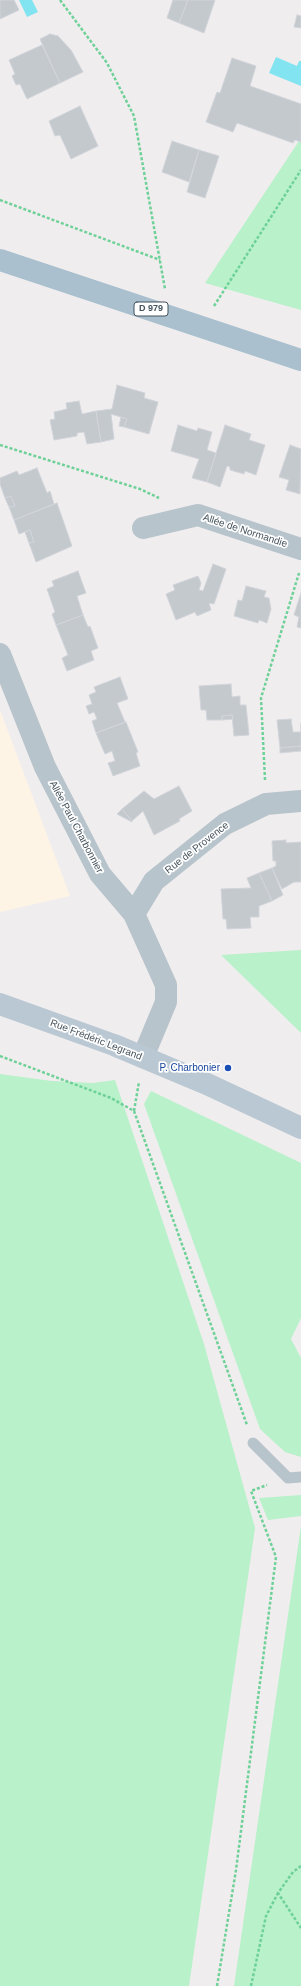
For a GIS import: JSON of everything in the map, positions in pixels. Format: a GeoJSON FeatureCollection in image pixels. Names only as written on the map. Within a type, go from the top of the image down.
{"type":"FeatureCollection","features":[{"type":"Feature","properties":{"kind":"main road","name":"D 979"},"geometry":{"type":"LineString","coordinates":[[0,260],[170,315],[301,360]]}},
{"type":"Feature","properties":{"kind":"main road","name":"Rue Frédéric Legrand"},"geometry":{"type":"LineString","coordinates":[[0,1004],[114,1045],[207,1084],[301,1128]]}},
{"type":"Feature","properties":{"kind":"street","name":"Allée de Normandie"},"geometry":{"type":"LineString","coordinates":[[143,528],[198,515],[301,549]]}},
{"type":"Feature","properties":{"kind":"street","name":"Allée Paul Charbonnier"},"geometry":{"type":"LineString","coordinates":[[0,654],[45,767],[100,874],[134,914],[166,985],[166,1002],[143,1057]]}},
{"type":"Feature","properties":{"kind":"street","name":"Rue de Provence"},"geometry":{"type":"LineString","coordinates":[[134,914],[154,881],[225,824],[266,804],[301,801]]}},
{"type":"Feature","properties":{"kind":"lane"},"geometry":{"type":"LineString","coordinates":[[253,1443],[288,1478],[301,1477]]}},
{"type":"Feature","properties":{"kind":"path"},"geometry":{"type":"LineString","coordinates":[[60,0],[106,63],[134,116],[170,315]]}},
{"type":"Feature","properties":{"kind":"path"},"geometry":{"type":"LineString","coordinates":[[202,326],[301,170]]}},
{"type":"Feature","properties":{"kind":"path"},"geometry":{"type":"LineString","coordinates":[[0,200],[160,260]]}},
{"type":"Feature","properties":{"kind":"path"},"geometry":{"type":"LineString","coordinates":[[0,445],[140,489],[162,499]]}},
{"type":"Feature","properties":{"kind":"path"},"geometry":{"type":"LineString","coordinates":[[266,804],[261,698],[301,567]]}},
{"type":"Feature","properties":{"kind":"path"},"geometry":{"type":"LineString","coordinates":[[0,1056],[111,1098],[134,1111],[253,1443]]}},
{"type":"Feature","properties":{"kind":"path"},"geometry":{"type":"LineString","coordinates":[[217,1986],[236,1870],[276,1557],[251,1491],[288,1478]]}},
{"type":"Feature","properties":{"kind":"path"},"geometry":{"type":"LineString","coordinates":[[251,1986],[266,1916],[278,1893],[293,1872],[301,1866]]}},
{"type":"Feature","properties":{"kind":"path"},"geometry":{"type":"LineString","coordinates":[[278,1893],[301,1928]]}},
{"type":"Feature","properties":{"kind":"shaded area"},"geometry":{"type":"Polygon","coordinates":[[[0,710],[70,896],[0,912],[0,710]]]}},
{"type":"Feature","properties":{"kind":"green space"},"geometry":{"type":"Polygon","coordinates":[[[301,138],[301,310],[205,283],[301,138]]]}},
{"type":"Feature","properties":{"kind":"green space"},"geometry":{"type":"Polygon","coordinates":[[[301,950],[301,1033],[221,955],[301,950]]]}},
{"type":"Feature","properties":{"kind":"green space"},"geometry":{"type":"Polygon","coordinates":[[[0,1074],[52,1081],[93,1083],[115,1080],[204,1344],[255,1528],[189,1986],[0,1986],[0,1074]]]}},
{"type":"Feature","properties":{"kind":"green space"},"geometry":{"type":"Polygon","coordinates":[[[151,1091],[301,1163],[301,1318],[291,1339],[301,1358],[301,1457],[285,1452],[260,1429],[144,1104],[151,1091]]]}},
{"type":"Feature","properties":{"kind":"green space"},"geometry":{"type":"Polygon","coordinates":[[[301,1495],[301,1516],[268,1520],[259,1498],[301,1495]]]}},
{"type":"Feature","properties":{"kind":"green space"},"geometry":{"type":"Polygon","coordinates":[[[301,1526],[301,1986],[234,1986],[301,1526]]]}},
{"type":"Feature","properties":{"kind":"water"},"geometry":{"type":"Polygon","coordinates":[[[19,0],[32,0],[38,12],[27,17],[19,0]]]}},
{"type":"Feature","properties":{"kind":"water"},"geometry":{"type":"Polygon","coordinates":[[[276,57],[297,66],[299,61],[301,61],[301,86],[269,73],[276,57]]]}},
{"type":"Feature","properties":{"kind":"building"},"geometry":{"type":"Polygon","coordinates":[[[0,0],[14,0],[19,10],[0,19],[0,0]]]}},
{"type":"Feature","properties":{"kind":"building"},"geometry":{"type":"Polygon","coordinates":[[[173,0],[188,0],[179,23],[167,18],[173,0]]]}},
{"type":"Feature","properties":{"kind":"building"},"geometry":{"type":"Polygon","coordinates":[[[188,0],[215,0],[204,33],[179,23],[188,0]]]}},
{"type":"Feature","properties":{"kind":"building"},"geometry":{"type":"Polygon","coordinates":[[[297,15],[301,16],[301,28],[294,27],[297,15]]]}},
{"type":"Feature","properties":{"kind":"building"},"geometry":{"type":"Polygon","coordinates":[[[50,34],[58,36],[71,50],[83,72],[60,83],[40,39],[50,34]]]}},
{"type":"Feature","properties":{"kind":"building"},"geometry":{"type":"Polygon","coordinates":[[[42,45],[60,83],[27,99],[20,84],[16,85],[12,76],[15,74],[9,60],[42,45]]]}},
{"type":"Feature","properties":{"kind":"building"},"geometry":{"type":"Polygon","coordinates":[[[232,58],[256,66],[250,86],[301,104],[301,142],[295,140],[293,143],[237,123],[233,132],[206,122],[217,92],[220,93],[232,58]]]}},
{"type":"Feature","properties":{"kind":"building"},"geometry":{"type":"Polygon","coordinates":[[[80,106],[98,146],[71,159],[60,135],[55,136],[49,121],[80,106]]]}},
{"type":"Feature","properties":{"kind":"building"},"geometry":{"type":"Polygon","coordinates":[[[172,141],[199,150],[189,182],[162,172],[172,141]]]}},
{"type":"Feature","properties":{"kind":"building"},"geometry":{"type":"Polygon","coordinates":[[[199,150],[219,156],[205,198],[187,192],[199,150]]]}},
{"type":"Feature","properties":{"kind":"building"},"geometry":{"type":"Polygon","coordinates":[[[117,385],[145,393],[144,398],[158,402],[149,434],[124,427],[127,419],[111,414],[114,439],[101,442],[96,411],[112,409],[117,385]]]}},
{"type":"Feature","properties":{"kind":"building"},"geometry":{"type":"Polygon","coordinates":[[[79,401],[82,414],[96,411],[101,442],[87,444],[84,432],[77,433],[77,436],[54,440],[50,420],[55,419],[54,412],[67,409],[66,403],[79,401]]]}},
{"type":"Feature","properties":{"kind":"building"},"geometry":{"type":"Polygon","coordinates":[[[121,417],[127,419],[124,427],[119,426],[121,417]]]}},
{"type":"Feature","properties":{"kind":"building"},"geometry":{"type":"Polygon","coordinates":[[[178,425],[197,431],[198,428],[212,432],[207,450],[216,453],[207,482],[192,478],[199,459],[171,451],[178,425]]]}},
{"type":"Feature","properties":{"kind":"building"},"geometry":{"type":"Polygon","coordinates":[[[225,425],[251,434],[249,440],[265,445],[256,475],[245,471],[244,474],[230,470],[230,467],[227,466],[220,487],[207,482],[225,425]]]}},
{"type":"Feature","properties":{"kind":"building"},"geometry":{"type":"Polygon","coordinates":[[[290,445],[301,449],[300,494],[286,490],[289,480],[279,477],[290,445]]]}},
{"type":"Feature","properties":{"kind":"building"},"geometry":{"type":"Polygon","coordinates":[[[37,468],[47,493],[50,491],[54,504],[14,520],[9,507],[15,506],[11,496],[5,498],[0,484],[0,478],[17,471],[19,475],[37,468]]]}},
{"type":"Feature","properties":{"kind":"building"},"geometry":{"type":"Polygon","coordinates":[[[11,496],[15,506],[9,507],[5,498],[11,496]]]}},
{"type":"Feature","properties":{"kind":"building"},"geometry":{"type":"Polygon","coordinates":[[[57,503],[72,546],[36,562],[29,543],[34,542],[30,530],[19,534],[14,520],[57,503]]]}},
{"type":"Feature","properties":{"kind":"building"},"geometry":{"type":"Polygon","coordinates":[[[30,530],[34,542],[29,543],[25,532],[30,530]]]}},
{"type":"Feature","properties":{"kind":"building"},"geometry":{"type":"Polygon","coordinates":[[[213,564],[226,569],[214,604],[209,603],[211,610],[197,616],[195,612],[176,620],[166,594],[175,590],[173,585],[198,576],[201,583],[199,590],[203,591],[213,564]]]}},
{"type":"Feature","properties":{"kind":"building"},"geometry":{"type":"Polygon","coordinates":[[[78,571],[86,593],[77,596],[83,615],[56,625],[52,614],[55,612],[47,589],[54,586],[52,581],[78,571]]]}},
{"type":"Feature","properties":{"kind":"building"},"geometry":{"type":"Polygon","coordinates":[[[246,586],[266,591],[264,597],[269,598],[271,609],[267,623],[259,620],[258,623],[234,616],[238,600],[242,601],[246,586]]]}},
{"type":"Feature","properties":{"kind":"building"},"geometry":{"type":"Polygon","coordinates":[[[301,593],[301,628],[297,627],[299,617],[294,615],[301,593]]]}},
{"type":"Feature","properties":{"kind":"building"},"geometry":{"type":"Polygon","coordinates":[[[83,615],[88,627],[90,626],[98,648],[91,651],[94,660],[67,671],[62,658],[68,655],[56,625],[83,615]]]}},
{"type":"Feature","properties":{"kind":"building"},"geometry":{"type":"Polygon","coordinates":[[[120,677],[128,699],[117,703],[125,722],[96,733],[92,721],[97,719],[94,712],[89,714],[86,706],[92,704],[89,695],[96,692],[94,687],[120,677]]]}},
{"type":"Feature","properties":{"kind":"building"},"geometry":{"type":"Polygon","coordinates":[[[231,684],[232,697],[240,696],[240,705],[246,705],[249,735],[234,736],[232,715],[222,716],[222,720],[207,720],[206,710],[201,710],[199,686],[231,684]]]}},
{"type":"Feature","properties":{"kind":"building"},"geometry":{"type":"Polygon","coordinates":[[[232,715],[233,719],[222,720],[222,716],[232,715]]]}},
{"type":"Feature","properties":{"kind":"building"},"geometry":{"type":"Polygon","coordinates":[[[291,719],[293,732],[301,732],[301,746],[280,748],[277,720],[291,719]]]}},
{"type":"Feature","properties":{"kind":"building"},"geometry":{"type":"Polygon","coordinates":[[[126,722],[138,752],[136,753],[140,766],[113,776],[108,763],[115,761],[112,751],[105,754],[96,733],[126,722]]]}},
{"type":"Feature","properties":{"kind":"building"},"geometry":{"type":"Polygon","coordinates":[[[301,746],[301,751],[280,753],[280,748],[301,746]]]}},
{"type":"Feature","properties":{"kind":"building"},"geometry":{"type":"Polygon","coordinates":[[[179,786],[192,811],[179,819],[180,821],[154,835],[143,811],[132,821],[122,809],[144,791],[154,799],[179,786]]]}},
{"type":"Feature","properties":{"kind":"building"},"geometry":{"type":"Polygon","coordinates":[[[122,809],[132,821],[132,822],[117,814],[122,809]]]}},
{"type":"Feature","properties":{"kind":"building"},"geometry":{"type":"Polygon","coordinates":[[[286,840],[286,843],[301,842],[301,882],[294,882],[282,889],[272,868],[276,866],[276,861],[273,861],[272,841],[286,840]]]}},
{"type":"Feature","properties":{"kind":"building"},"geometry":{"type":"Polygon","coordinates":[[[272,868],[283,895],[272,901],[259,873],[272,868]]]}},
{"type":"Feature","properties":{"kind":"building"},"geometry":{"type":"Polygon","coordinates":[[[259,873],[272,901],[259,906],[259,917],[250,917],[251,928],[227,929],[226,919],[223,919],[221,889],[251,888],[247,878],[259,873]]]}},
{"type":"Feature","properties":{"kind":"place","name":"P. Charbonier"},"geometry":{"type":"Point","coordinates":[228,1068]}}]}
